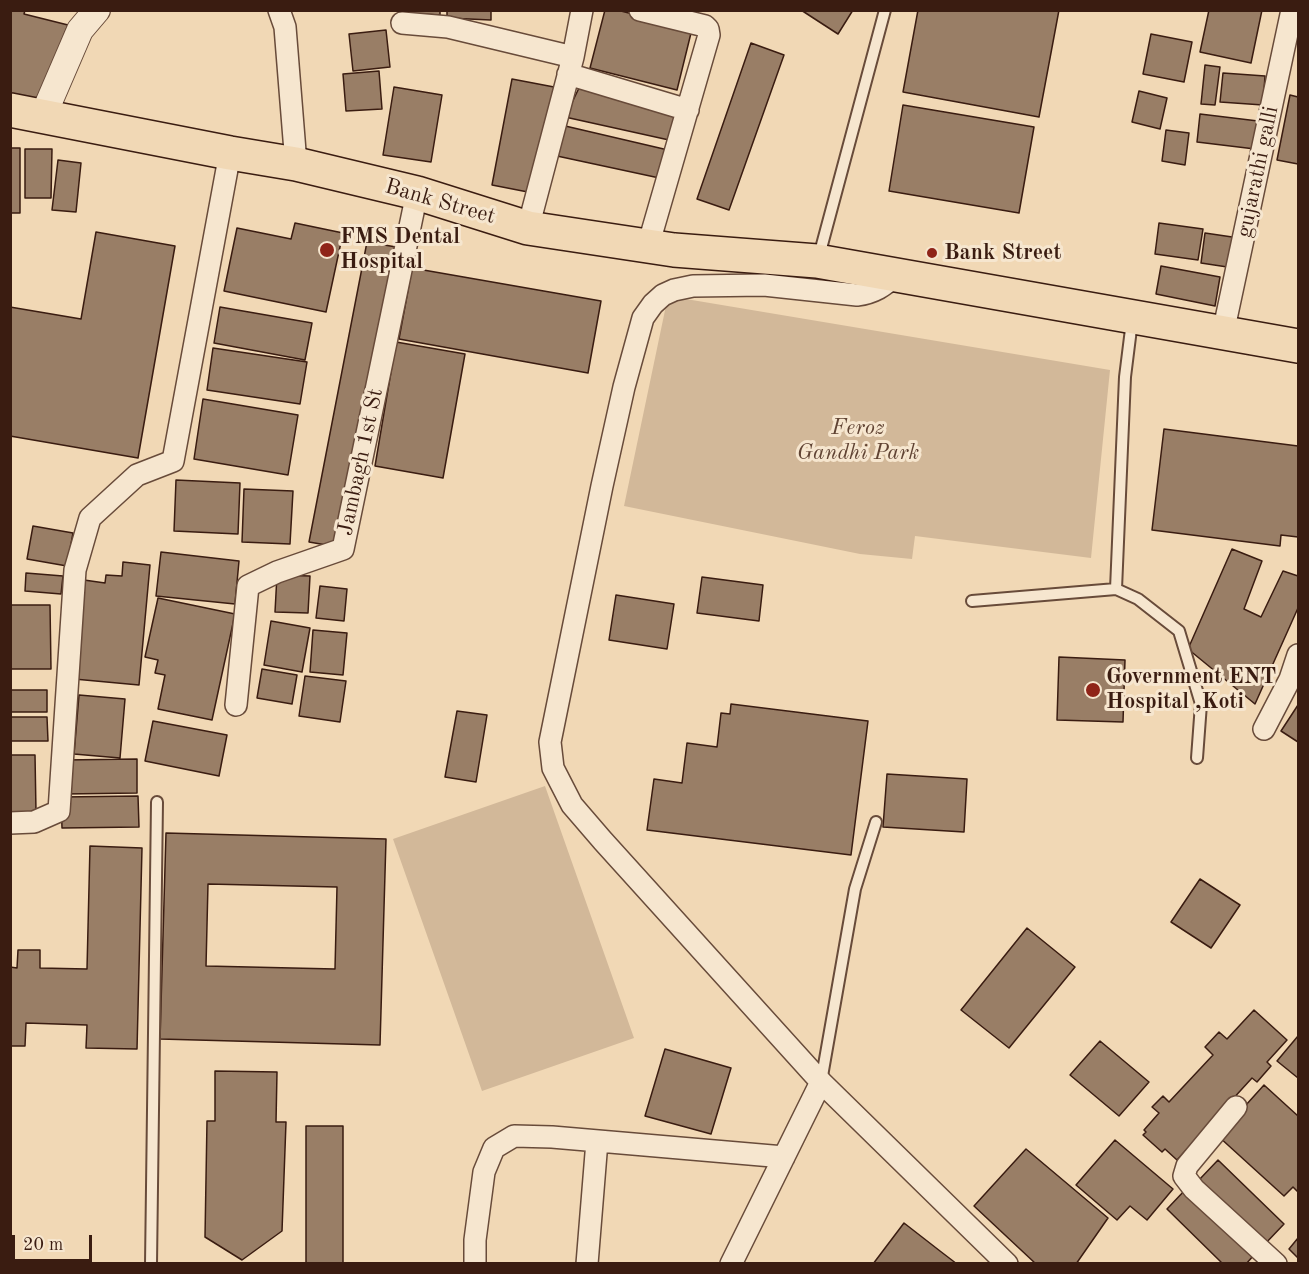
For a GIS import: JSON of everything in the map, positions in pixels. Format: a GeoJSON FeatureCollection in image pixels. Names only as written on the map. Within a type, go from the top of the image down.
{"type":"FeatureCollection","features":[{"type":"Feature","properties":{"kind":"main road","name":"Bank Street"},"geometry":{"type":"LineString","coordinates":[[10,110],[296,164],[417,193],[528,228],[674,249],[817,261],[1299,346]]}},
{"type":"Feature","properties":{"kind":"street"},"geometry":{"type":"LineString","coordinates":[[43,116],[80,30],[97,10]]}},
{"type":"Feature","properties":{"kind":"street"},"geometry":{"type":"LineString","coordinates":[[279,10],[285,27],[296,164]]}},
{"type":"Feature","properties":{"kind":"street"},"geometry":{"type":"LineString","coordinates":[[528,228],[571,65],[582,10]]}},
{"type":"Feature","properties":{"kind":"street"},"geometry":{"type":"LineString","coordinates":[[640,10],[705,26],[709,35],[648,246]]}},
{"type":"Feature","properties":{"kind":"street","name":"gujarathi galli"},"geometry":{"type":"LineString","coordinates":[[1223,333],[1292,10]]}},
{"type":"Feature","properties":{"kind":"street"},"geometry":{"type":"LineString","coordinates":[[402,23],[448,27],[571,65],[688,110]]}},
{"type":"Feature","properties":{"kind":"street"},"geometry":{"type":"LineString","coordinates":[[10,823],[34,822],[58,811],[75,570],[90,518],[137,475],[173,461],[230,153]]}},
{"type":"Feature","properties":{"kind":"street","name":"Jambagh 1st St"},"geometry":{"type":"LineString","coordinates":[[236,705],[248,586],[276,572],[343,549],[417,193]]}},
{"type":"Feature","properties":{"kind":"street"},"geometry":{"type":"LineString","coordinates":[[896,275],[881,288],[867,294],[764,285],[693,286],[674,290],[663,295],[653,304],[643,318],[627,378],[602,486],[550,742],[553,768],[572,805],[610,850],[821,1082],[1007,1263]]}},
{"type":"Feature","properties":{"kind":"street"},"geometry":{"type":"LineString","coordinates":[[1264,729],[1290,679],[1299,655]]}},
{"type":"Feature","properties":{"kind":"street"},"geometry":{"type":"LineString","coordinates":[[731,1263],[821,1082]]}},
{"type":"Feature","properties":{"kind":"street"},"geometry":{"type":"LineString","coordinates":[[1236,1107],[1186,1166],[1184,1176],[1194,1189],[1276,1263]]}},
{"type":"Feature","properties":{"kind":"street"},"geometry":{"type":"LineString","coordinates":[[475,1263],[475,1240],[484,1172],[494,1148],[514,1136],[597,1140],[784,1157]]}},
{"type":"Feature","properties":{"kind":"street"},"geometry":{"type":"LineString","coordinates":[[587,1263],[597,1140]]}},
{"type":"Feature","properties":{"kind":"lane"},"geometry":{"type":"LineString","coordinates":[[817,261],[885,10]]}},
{"type":"Feature","properties":{"kind":"lane"},"geometry":{"type":"LineString","coordinates":[[1116,589],[1125,376],[1133,318]]}},
{"type":"Feature","properties":{"kind":"lane"},"geometry":{"type":"LineString","coordinates":[[972,601],[1116,589],[1138,599],[1179,631],[1201,704],[1197,758]]}},
{"type":"Feature","properties":{"kind":"lane"},"geometry":{"type":"LineString","coordinates":[[151,1263],[158,802]]}},
{"type":"Feature","properties":{"kind":"lane"},"geometry":{"type":"LineString","coordinates":[[821,1082],[855,889],[876,822]]}},
{"type":"Feature","properties":{"kind":"green space","name":"Feroz Gandhi Park"},"geometry":{"type":"Polygon","coordinates":[[[668,296],[1110,370],[1091,558],[915,536],[912,559],[860,554],[624,506],[668,296]]]}},
{"type":"Feature","properties":{"kind":"green space"},"geometry":{"type":"Polygon","coordinates":[[[545,786],[634,1038],[482,1091],[393,839],[545,786]]]}},
{"type":"Feature","properties":{"kind":"building"},"geometry":{"type":"Polygon","coordinates":[[[10,10],[25,10],[24,14],[68,25],[38,99],[10,94],[10,10]]]}},
{"type":"Feature","properties":{"kind":"building"},"geometry":{"type":"Polygon","coordinates":[[[399,10],[440,10],[440,15],[399,13],[399,10]]]}},
{"type":"Feature","properties":{"kind":"building"},"geometry":{"type":"Polygon","coordinates":[[[447,10],[491,10],[491,20],[447,18],[447,10]]]}},
{"type":"Feature","properties":{"kind":"building"},"geometry":{"type":"Polygon","coordinates":[[[605,10],[617,10],[692,29],[677,90],[590,68],[605,10]]]}},
{"type":"Feature","properties":{"kind":"building"},"geometry":{"type":"Polygon","coordinates":[[[801,10],[853,10],[838,34],[801,10]]]}},
{"type":"Feature","properties":{"kind":"building"},"geometry":{"type":"Polygon","coordinates":[[[918,10],[1059,10],[1039,117],[903,92],[918,10]]]}},
{"type":"Feature","properties":{"kind":"building"},"geometry":{"type":"Polygon","coordinates":[[[1209,10],[1262,10],[1251,63],[1200,52],[1209,10]]]}},
{"type":"Feature","properties":{"kind":"building"},"geometry":{"type":"Polygon","coordinates":[[[386,30],[390,67],[353,71],[349,34],[386,30]]]}},
{"type":"Feature","properties":{"kind":"building"},"geometry":{"type":"Polygon","coordinates":[[[1151,34],[1192,42],[1184,82],[1143,74],[1151,34]]]}},
{"type":"Feature","properties":{"kind":"building"},"geometry":{"type":"Polygon","coordinates":[[[751,43],[784,55],[729,210],[697,199],[751,43]]]}},
{"type":"Feature","properties":{"kind":"building"},"geometry":{"type":"Polygon","coordinates":[[[1205,65],[1220,67],[1215,105],[1201,104],[1205,65]]]}},
{"type":"Feature","properties":{"kind":"building"},"geometry":{"type":"Polygon","coordinates":[[[379,71],[382,109],[346,111],[343,74],[379,71]]]}},
{"type":"Feature","properties":{"kind":"building"},"geometry":{"type":"Polygon","coordinates":[[[1223,73],[1265,76],[1263,105],[1220,102],[1223,73]]]}},
{"type":"Feature","properties":{"kind":"building"},"geometry":{"type":"Polygon","coordinates":[[[512,79],[554,87],[533,193],[492,185],[512,79]]]}},
{"type":"Feature","properties":{"kind":"building"},"geometry":{"type":"Polygon","coordinates":[[[580,86],[678,113],[669,140],[565,117],[580,86]]]}},
{"type":"Feature","properties":{"kind":"building"},"geometry":{"type":"Polygon","coordinates":[[[394,87],[442,95],[431,162],[383,155],[394,87]]]}},
{"type":"Feature","properties":{"kind":"building"},"geometry":{"type":"Polygon","coordinates":[[[1139,91],[1167,98],[1160,129],[1132,122],[1139,91]]]}},
{"type":"Feature","properties":{"kind":"building"},"geometry":{"type":"Polygon","coordinates":[[[1290,95],[1298,97],[1298,164],[1277,160],[1290,95]]]}},
{"type":"Feature","properties":{"kind":"building"},"geometry":{"type":"Polygon","coordinates":[[[903,105],[1034,127],[1019,213],[889,191],[903,105]]]}},
{"type":"Feature","properties":{"kind":"building"},"geometry":{"type":"Polygon","coordinates":[[[1200,114],[1258,121],[1255,149],[1197,142],[1200,114]]]}},
{"type":"Feature","properties":{"kind":"building"},"geometry":{"type":"Polygon","coordinates":[[[561,125],[668,150],[664,179],[557,156],[561,125]]]}},
{"type":"Feature","properties":{"kind":"building"},"geometry":{"type":"Polygon","coordinates":[[[1166,130],[1189,133],[1185,165],[1162,161],[1166,130]]]}},
{"type":"Feature","properties":{"kind":"building"},"geometry":{"type":"Polygon","coordinates":[[[10,148],[20,148],[20,213],[10,213],[10,148]]]}},
{"type":"Feature","properties":{"kind":"building"},"geometry":{"type":"Polygon","coordinates":[[[25,149],[52,149],[51,198],[25,198],[25,149]]]}},
{"type":"Feature","properties":{"kind":"building"},"geometry":{"type":"Polygon","coordinates":[[[58,160],[81,163],[76,212],[52,210],[58,160]]]}},
{"type":"Feature","properties":{"kind":"building"},"geometry":{"type":"Polygon","coordinates":[[[295,223],[343,233],[326,312],[224,291],[237,228],[291,239],[295,223]]]}},
{"type":"Feature","properties":{"kind":"building"},"geometry":{"type":"Polygon","coordinates":[[[1159,223],[1203,229],[1198,260],[1155,254],[1159,223]]]}},
{"type":"Feature","properties":{"kind":"building"},"geometry":{"type":"Polygon","coordinates":[[[96,232],[175,246],[138,458],[10,436],[10,307],[81,319],[96,232]]]}},
{"type":"Feature","properties":{"kind":"building"},"geometry":{"type":"Polygon","coordinates":[[[1205,233],[1239,238],[1234,268],[1201,263],[1205,233]]]}},
{"type":"Feature","properties":{"kind":"building"},"geometry":{"type":"Polygon","coordinates":[[[367,242],[396,247],[338,547],[309,542],[367,242]]]}},
{"type":"Feature","properties":{"kind":"building"},"geometry":{"type":"Polygon","coordinates":[[[1161,266],[1220,277],[1215,306],[1156,294],[1161,266]]]}},
{"type":"Feature","properties":{"kind":"building"},"geometry":{"type":"Polygon","coordinates":[[[412,268],[601,301],[588,373],[399,339],[412,268]]]}},
{"type":"Feature","properties":{"kind":"building"},"geometry":{"type":"Polygon","coordinates":[[[220,307],[312,323],[305,360],[214,343],[220,307]]]}},
{"type":"Feature","properties":{"kind":"building"},"geometry":{"type":"Polygon","coordinates":[[[396,342],[465,354],[443,478],[375,466],[396,342]]]}},
{"type":"Feature","properties":{"kind":"building"},"geometry":{"type":"Polygon","coordinates":[[[213,348],[307,362],[300,404],[207,390],[213,348]]]}},
{"type":"Feature","properties":{"kind":"building"},"geometry":{"type":"Polygon","coordinates":[[[203,399],[298,415],[288,475],[194,459],[203,399]]]}},
{"type":"Feature","properties":{"kind":"building"},"geometry":{"type":"Polygon","coordinates":[[[1164,429],[1298,446],[1298,537],[1281,535],[1280,546],[1152,530],[1164,429]]]}},
{"type":"Feature","properties":{"kind":"building"},"geometry":{"type":"Polygon","coordinates":[[[176,480],[240,483],[238,534],[174,531],[176,480]]]}},
{"type":"Feature","properties":{"kind":"building"},"geometry":{"type":"Polygon","coordinates":[[[244,489],[293,491],[290,544],[242,542],[244,489]]]}},
{"type":"Feature","properties":{"kind":"building"},"geometry":{"type":"Polygon","coordinates":[[[33,526],[73,533],[67,566],[27,559],[33,526]]]}},
{"type":"Feature","properties":{"kind":"building"},"geometry":{"type":"Polygon","coordinates":[[[1232,549],[1262,561],[1244,609],[1261,617],[1283,571],[1298,576],[1298,608],[1255,704],[1188,649],[1232,549]]]}},
{"type":"Feature","properties":{"kind":"building"},"geometry":{"type":"Polygon","coordinates":[[[161,552],[239,561],[235,604],[156,596],[161,552]]]}},
{"type":"Feature","properties":{"kind":"building"},"geometry":{"type":"Polygon","coordinates":[[[123,562],[150,565],[139,685],[74,679],[84,580],[105,583],[106,575],[122,576],[123,562]]]}},
{"type":"Feature","properties":{"kind":"building"},"geometry":{"type":"Polygon","coordinates":[[[26,573],[63,576],[61,594],[25,591],[26,573]]]}},
{"type":"Feature","properties":{"kind":"building"},"geometry":{"type":"Polygon","coordinates":[[[277,575],[310,576],[308,613],[275,612],[277,575]]]}},
{"type":"Feature","properties":{"kind":"building"},"geometry":{"type":"Polygon","coordinates":[[[702,577],[763,585],[759,621],[697,613],[702,577]]]}},
{"type":"Feature","properties":{"kind":"building"},"geometry":{"type":"Polygon","coordinates":[[[320,586],[347,589],[344,621],[316,618],[320,586]]]}},
{"type":"Feature","properties":{"kind":"building"},"geometry":{"type":"Polygon","coordinates":[[[616,595],[674,604],[667,649],[609,640],[616,595]]]}},
{"type":"Feature","properties":{"kind":"building"},"geometry":{"type":"Polygon","coordinates":[[[158,598],[235,614],[212,720],[158,709],[165,675],[155,673],[158,660],[145,657],[158,598]]]}},
{"type":"Feature","properties":{"kind":"building"},"geometry":{"type":"Polygon","coordinates":[[[10,605],[50,605],[51,669],[10,669],[10,605]]]}},
{"type":"Feature","properties":{"kind":"building"},"geometry":{"type":"Polygon","coordinates":[[[271,621],[310,628],[302,672],[264,665],[271,621]]]}},
{"type":"Feature","properties":{"kind":"building"},"geometry":{"type":"Polygon","coordinates":[[[313,630],[347,633],[343,675],[310,672],[313,630]]]}},
{"type":"Feature","properties":{"kind":"building"},"geometry":{"type":"Polygon","coordinates":[[[1059,657],[1125,660],[1123,722],[1057,720],[1059,657]]]}},
{"type":"Feature","properties":{"kind":"building"},"geometry":{"type":"Polygon","coordinates":[[[262,669],[297,675],[292,704],[257,698],[262,669]]]}},
{"type":"Feature","properties":{"kind":"building"},"geometry":{"type":"Polygon","coordinates":[[[305,676],[346,681],[340,722],[299,716],[305,676]]]}},
{"type":"Feature","properties":{"kind":"building"},"geometry":{"type":"Polygon","coordinates":[[[10,690],[47,690],[47,712],[10,712],[10,690]]]}},
{"type":"Feature","properties":{"kind":"building"},"geometry":{"type":"Polygon","coordinates":[[[79,695],[125,699],[120,758],[74,754],[79,695]]]}},
{"type":"Feature","properties":{"kind":"building"},"geometry":{"type":"Polygon","coordinates":[[[731,704],[868,721],[851,855],[647,830],[654,779],[682,783],[687,743],[717,747],[721,713],[730,714],[731,704]]]}},
{"type":"Feature","properties":{"kind":"building"},"geometry":{"type":"Polygon","coordinates":[[[1298,705],[1298,742],[1281,731],[1298,705]]]}},
{"type":"Feature","properties":{"kind":"building"},"geometry":{"type":"Polygon","coordinates":[[[457,711],[487,715],[476,782],[445,777],[457,711]]]}},
{"type":"Feature","properties":{"kind":"building"},"geometry":{"type":"Polygon","coordinates":[[[10,717],[47,717],[48,741],[10,741],[10,717]]]}},
{"type":"Feature","properties":{"kind":"building"},"geometry":{"type":"Polygon","coordinates":[[[153,721],[227,735],[219,776],[145,761],[153,721]]]}},
{"type":"Feature","properties":{"kind":"building"},"geometry":{"type":"Polygon","coordinates":[[[10,755],[35,755],[36,812],[10,812],[10,755]]]}},
{"type":"Feature","properties":{"kind":"building"},"geometry":{"type":"Polygon","coordinates":[[[137,759],[137,793],[64,794],[64,760],[137,759]]]}},
{"type":"Feature","properties":{"kind":"building"},"geometry":{"type":"Polygon","coordinates":[[[887,774],[967,779],[964,832],[883,827],[887,774]]]}},
{"type":"Feature","properties":{"kind":"building"},"geometry":{"type":"Polygon","coordinates":[[[138,796],[139,827],[62,828],[61,797],[138,796]]]}},
{"type":"Feature","properties":{"kind":"building"},"geometry":{"type":"Polygon","coordinates":[[[166,833],[386,839],[380,1045],[160,1039],[166,833]],[[208,884],[206,966],[335,969],[337,887],[208,884]]]}},
{"type":"Feature","properties":{"kind":"building"},"geometry":{"type":"Polygon","coordinates":[[[90,846],[142,848],[137,1049],[86,1048],[87,1025],[26,1023],[25,1046],[10,1046],[10,967],[17,968],[18,950],[40,950],[40,968],[87,969],[90,846]]]}},
{"type":"Feature","properties":{"kind":"building"},"geometry":{"type":"Polygon","coordinates":[[[1200,879],[1240,905],[1211,948],[1171,922],[1200,879]]]}},
{"type":"Feature","properties":{"kind":"building"},"geometry":{"type":"Polygon","coordinates":[[[1027,928],[1075,967],[1009,1048],[961,1010],[1027,928]]]}},
{"type":"Feature","properties":{"kind":"building"},"geometry":{"type":"Polygon","coordinates":[[[1254,1010],[1287,1040],[1267,1062],[1271,1066],[1257,1082],[1252,1078],[1177,1160],[1165,1149],[1162,1152],[1143,1135],[1146,1132],[1144,1130],[1159,1113],[1152,1107],[1163,1096],[1169,1102],[1213,1055],[1205,1047],[1219,1032],[1227,1039],[1254,1010]]]}},
{"type":"Feature","properties":{"kind":"building"},"geometry":{"type":"Polygon","coordinates":[[[1298,1036],[1298,1078],[1277,1061],[1298,1036]]]}},
{"type":"Feature","properties":{"kind":"building"},"geometry":{"type":"Polygon","coordinates":[[[1100,1041],[1149,1082],[1119,1116],[1070,1075],[1100,1041]]]}},
{"type":"Feature","properties":{"kind":"building"},"geometry":{"type":"Polygon","coordinates":[[[665,1049],[731,1068],[711,1134],[645,1116],[665,1049]]]}},
{"type":"Feature","properties":{"kind":"building"},"geometry":{"type":"Polygon","coordinates":[[[215,1071],[277,1072],[276,1122],[286,1122],[282,1231],[242,1260],[205,1237],[207,1121],[215,1121],[215,1071]]]}},
{"type":"Feature","properties":{"kind":"building"},"geometry":{"type":"Polygon","coordinates":[[[1264,1085],[1298,1116],[1298,1192],[1293,1187],[1284,1196],[1218,1136],[1264,1085]]]}},
{"type":"Feature","properties":{"kind":"building"},"geometry":{"type":"Polygon","coordinates":[[[306,1126],[343,1126],[343,1264],[306,1264],[306,1126]]]}},
{"type":"Feature","properties":{"kind":"building"},"geometry":{"type":"Polygon","coordinates":[[[1115,1140],[1173,1189],[1147,1220],[1130,1206],[1117,1220],[1076,1185],[1115,1140]]]}},
{"type":"Feature","properties":{"kind":"building"},"geometry":{"type":"Polygon","coordinates":[[[1026,1149],[1108,1218],[1076,1264],[1036,1264],[974,1206],[1026,1149]]]}},
{"type":"Feature","properties":{"kind":"building"},"geometry":{"type":"Polygon","coordinates":[[[1218,1160],[1284,1224],[1264,1245],[1198,1181],[1218,1160]]]}},
{"type":"Feature","properties":{"kind":"building"},"geometry":{"type":"Polygon","coordinates":[[[1186,1189],[1254,1255],[1246,1264],[1223,1264],[1167,1209],[1186,1189]]]}},
{"type":"Feature","properties":{"kind":"building"},"geometry":{"type":"Polygon","coordinates":[[[904,1223],[940,1251],[957,1264],[873,1264],[904,1223]]]}},
{"type":"Feature","properties":{"kind":"building"},"geometry":{"type":"Polygon","coordinates":[[[1298,1238],[1298,1258],[1289,1249],[1298,1238]]]}},
{"type":"Feature","properties":{"kind":"place","name":"FMS Dental Hospital"},"geometry":{"type":"Point","coordinates":[327,250]}},
{"type":"Feature","properties":{"kind":"place","name":"Bank Street"},"geometry":{"type":"Point","coordinates":[932,253]}},
{"type":"Feature","properties":{"kind":"place","name":"Government ENT Hospital ,Koti"},"geometry":{"type":"Point","coordinates":[1093,690]}}]}
